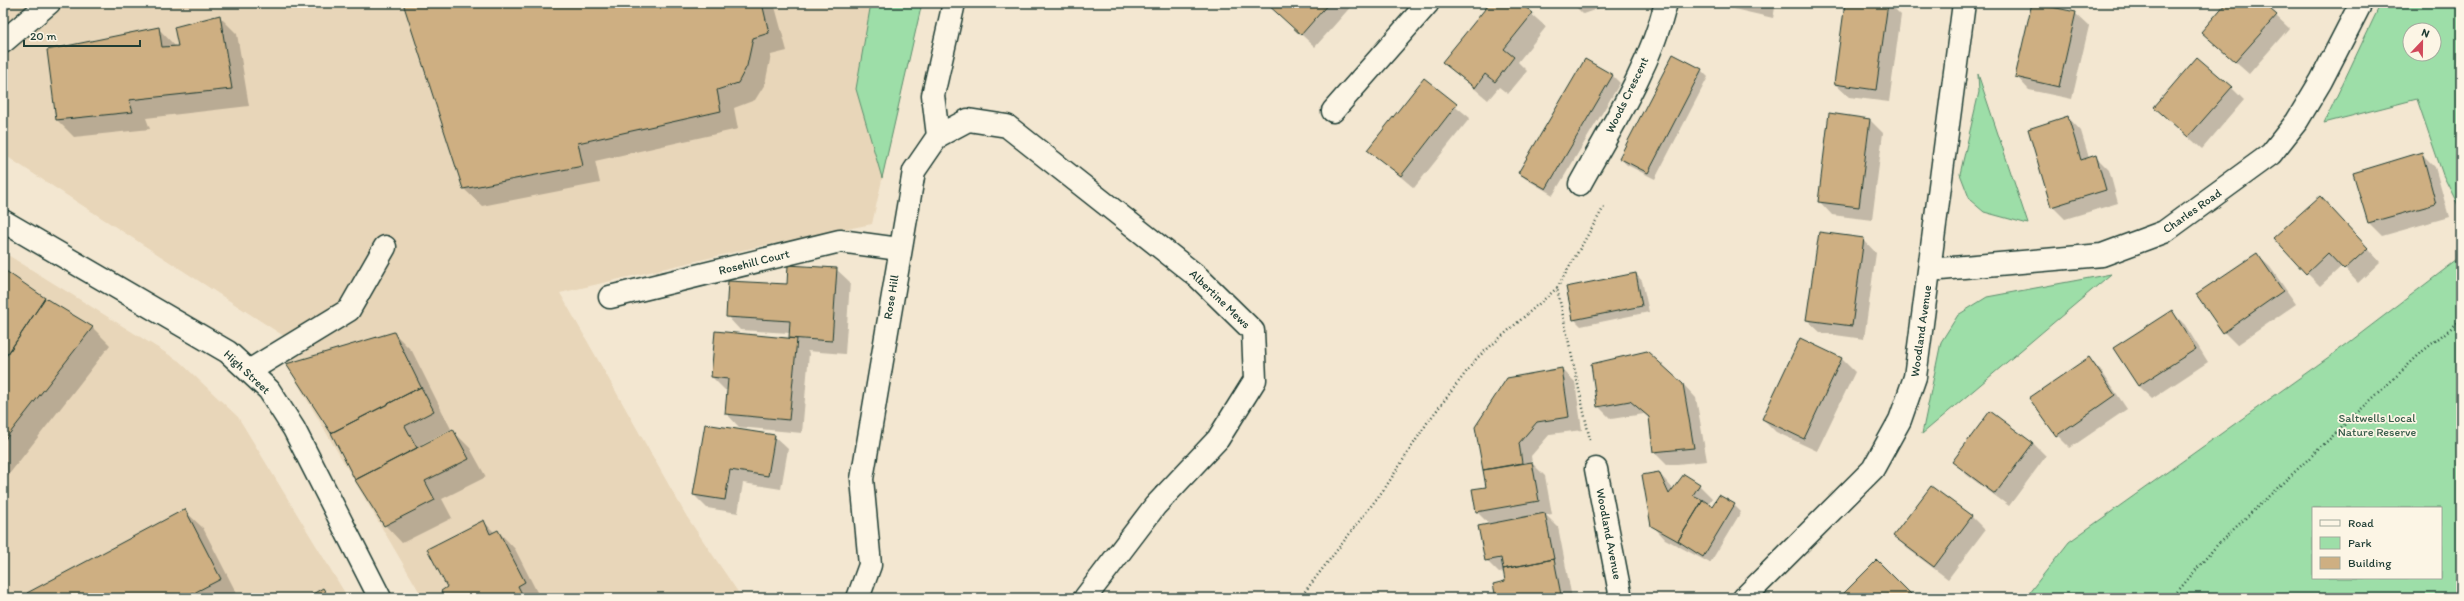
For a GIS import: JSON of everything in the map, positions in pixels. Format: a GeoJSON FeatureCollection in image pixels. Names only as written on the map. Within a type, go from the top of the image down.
{"type":"FeatureCollection","features":[{"type":"Feature","properties":{"kind":"street"},"geometry":{"type":"LineString","coordinates":[[3,42],[49,3]]}},
{"type":"Feature","properties":{"kind":"street"},"geometry":{"type":"LineString","coordinates":[[938,136],[933,95],[954,3]]}},
{"type":"Feature","properties":{"kind":"street"},"geometry":{"type":"LineString","coordinates":[[1333,111],[1428,3]]}},
{"type":"Feature","properties":{"kind":"street","name":"Woods Crescent"},"geometry":{"type":"LineString","coordinates":[[1580,184],[1632,88],[1662,19],[1666,3]]}},
{"type":"Feature","properties":{"kind":"street","name":"Woodland Avenue"},"geometry":{"type":"LineString","coordinates":[[1744,598],[1873,468],[1900,420],[1915,377],[1964,3]]}},
{"type":"Feature","properties":{"kind":"street","name":"Charles Road"},"geometry":{"type":"LineString","coordinates":[[1929,270],[2102,255],[2164,232],[2271,154],[2297,121],[2321,82],[2361,3]]}},
{"type":"Feature","properties":{"kind":"street","name":"Albertine Mews"},"geometry":{"type":"LineString","coordinates":[[938,136],[968,120],[1007,126],[1198,277],[1253,331],[1255,380],[1247,393],[1218,439],[1155,506],[1085,598]]}},
{"type":"Feature","properties":{"kind":"street","name":"Rose Hill"},"geometry":{"type":"LineString","coordinates":[[858,598],[870,565],[862,479],[899,249],[914,171],[938,136]]}},
{"type":"Feature","properties":{"kind":"street","name":"High Street"},"geometry":{"type":"LineString","coordinates":[[3,221],[228,352],[269,390],[294,429],[380,598]]}},
{"type":"Feature","properties":{"kind":"street","name":"Rosehill Court"},"geometry":{"type":"LineString","coordinates":[[610,297],[840,241],[899,249]]}},
{"type":"Feature","properties":{"kind":"street"},"geometry":{"type":"LineString","coordinates":[[249,371],[349,310],[385,247]]}},
{"type":"Feature","properties":{"kind":"street","name":"Woodland Avenue"},"geometry":{"type":"LineString","coordinates":[[1596,469],[1621,598]]}},
{"type":"Feature","properties":{"kind":"path"},"geometry":{"type":"LineString","coordinates":[[1300,598],[1385,488],[1427,423],[1477,358],[1557,288],[1606,204],[1580,184]]}},
{"type":"Feature","properties":{"kind":"path"},"geometry":{"type":"LineString","coordinates":[[1557,288],[1596,469]]}},
{"type":"Feature","properties":{"kind":"path"},"geometry":{"type":"LineString","coordinates":[[2172,598],[2218,544],[2423,351],[2461,320]]}},
{"type":"Feature","properties":{"kind":"shaded area"},"geometry":{"type":"Polygon","coordinates":[[[3,3],[922,3],[872,224],[752,248],[560,293],[687,517],[742,598],[423,598],[285,362],[307,351],[3,154],[3,3]]]}},
{"type":"Feature","properties":{"kind":"shaded area"},"geometry":{"type":"Polygon","coordinates":[[[3,252],[179,361],[238,417],[348,598],[3,598],[3,252]]]}},
{"type":"Feature","properties":{"kind":"green space"},"geometry":{"type":"Polygon","coordinates":[[[871,3],[922,3],[882,178],[856,89],[871,3]]]}},
{"type":"Feature","properties":{"kind":"green space"},"geometry":{"type":"Polygon","coordinates":[[[2381,3],[2461,3],[2461,211],[2443,175],[2417,99],[2324,123],[2381,3]]]}},
{"type":"Feature","properties":{"kind":"green space"},"geometry":{"type":"Polygon","coordinates":[[[1978,74],[2028,224],[1984,212],[1970,200],[1960,174],[1979,92],[1978,74]]]}},
{"type":"Feature","properties":{"kind":"green space","name":"Saltwells Local Nature Reserve"},"geometry":{"type":"Polygon","coordinates":[[[2461,257],[2461,598],[2025,598],[2069,542],[2347,344],[2461,257]]]}},
{"type":"Feature","properties":{"kind":"green space"},"geometry":{"type":"Polygon","coordinates":[[[2111,274],[1922,434],[1941,342],[1958,315],[1987,297],[2111,274]]]}},
{"type":"Feature","properties":{"kind":"building"},"geometry":{"type":"Polygon","coordinates":[[[403,3],[762,3],[769,33],[753,38],[747,66],[738,83],[717,90],[721,111],[578,143],[583,166],[463,189],[403,3]]]}},
{"type":"Feature","properties":{"kind":"building"},"geometry":{"type":"Polygon","coordinates":[[[1266,3],[1329,3],[1301,35],[1266,3]]]}},
{"type":"Feature","properties":{"kind":"building"},"geometry":{"type":"Polygon","coordinates":[[[1490,3],[1520,3],[1533,13],[1504,49],[1514,57],[1495,82],[1485,74],[1475,88],[1442,62],[1490,3]]]}},
{"type":"Feature","properties":{"kind":"building"},"geometry":{"type":"Polygon","coordinates":[[[1845,3],[1888,3],[1876,90],[1834,84],[1845,3]]]}},
{"type":"Feature","properties":{"kind":"building"},"geometry":{"type":"Polygon","coordinates":[[[2032,3],[2076,12],[2059,87],[2015,77],[2032,3]]]}},
{"type":"Feature","properties":{"kind":"building"},"geometry":{"type":"Polygon","coordinates":[[[2226,3],[2263,3],[2277,15],[2235,62],[2201,32],[2226,3]]]}},
{"type":"Feature","properties":{"kind":"building"},"geometry":{"type":"Polygon","coordinates":[[[220,15],[232,89],[129,100],[133,112],[56,120],[47,50],[159,27],[162,47],[178,46],[174,27],[220,15]]]}},
{"type":"Feature","properties":{"kind":"building"},"geometry":{"type":"Polygon","coordinates":[[[1673,54],[1702,69],[1648,173],[1619,158],[1673,54]]]}},
{"type":"Feature","properties":{"kind":"building"},"geometry":{"type":"Polygon","coordinates":[[[2197,57],[2232,87],[2188,137],[2154,107],[2197,57]]]}},
{"type":"Feature","properties":{"kind":"building"},"geometry":{"type":"Polygon","coordinates":[[[1585,59],[1613,75],[1546,189],[1518,173],[1585,59]]]}},
{"type":"Feature","properties":{"kind":"building"},"geometry":{"type":"Polygon","coordinates":[[[1424,78],[1457,104],[1401,176],[1367,150],[1424,78]]]}},
{"type":"Feature","properties":{"kind":"building"},"geometry":{"type":"Polygon","coordinates":[[[1829,113],[1870,119],[1859,207],[1818,202],[1829,113]]]}},
{"type":"Feature","properties":{"kind":"building"},"geometry":{"type":"Polygon","coordinates":[[[2068,116],[2081,160],[2096,155],[2106,190],[2051,207],[2028,129],[2068,116]]]}},
{"type":"Feature","properties":{"kind":"building"},"geometry":{"type":"Polygon","coordinates":[[[2422,152],[2436,204],[2368,223],[2353,173],[2422,152]]]}},
{"type":"Feature","properties":{"kind":"building"},"geometry":{"type":"Polygon","coordinates":[[[2320,196],[2368,248],[2344,270],[2328,253],[2306,274],[2273,238],[2320,196]]]}},
{"type":"Feature","properties":{"kind":"building"},"geometry":{"type":"Polygon","coordinates":[[[1819,232],[1864,238],[1852,326],[1806,320],[1819,232]]]}},
{"type":"Feature","properties":{"kind":"building"},"geometry":{"type":"Polygon","coordinates":[[[2257,253],[2283,291],[2223,333],[2196,294],[2257,253]]]}},
{"type":"Feature","properties":{"kind":"building"},"geometry":{"type":"Polygon","coordinates":[[[788,265],[837,268],[832,341],[789,338],[790,321],[726,317],[728,281],[787,284],[788,265]]]}},
{"type":"Feature","properties":{"kind":"building"},"geometry":{"type":"Polygon","coordinates":[[[3,269],[45,298],[8,354],[3,352],[3,269]]]}},
{"type":"Feature","properties":{"kind":"building"},"geometry":{"type":"Polygon","coordinates":[[[1636,273],[1642,306],[1573,320],[1566,287],[1636,273]]]}},
{"type":"Feature","properties":{"kind":"building"},"geometry":{"type":"Polygon","coordinates":[[[45,298],[93,327],[3,442],[3,361],[45,298]]]}},
{"type":"Feature","properties":{"kind":"building"},"geometry":{"type":"Polygon","coordinates":[[[2172,310],[2196,349],[2138,386],[2113,348],[2172,310]]]}},
{"type":"Feature","properties":{"kind":"building"},"geometry":{"type":"Polygon","coordinates":[[[715,331],[797,339],[789,420],[725,414],[728,379],[711,377],[715,331]]]}},
{"type":"Feature","properties":{"kind":"building"},"geometry":{"type":"Polygon","coordinates":[[[394,332],[421,387],[331,433],[286,364],[394,332]]]}},
{"type":"Feature","properties":{"kind":"building"},"geometry":{"type":"Polygon","coordinates":[[[1800,338],[1842,358],[1804,439],[1762,419],[1800,338]]]}},
{"type":"Feature","properties":{"kind":"building"},"geometry":{"type":"Polygon","coordinates":[[[1647,351],[1683,384],[1694,448],[1653,452],[1649,417],[1630,401],[1597,407],[1591,364],[1647,351]]]}},
{"type":"Feature","properties":{"kind":"building"},"geometry":{"type":"Polygon","coordinates":[[[2089,357],[2115,395],[2056,436],[2029,398],[2089,357]]]}},
{"type":"Feature","properties":{"kind":"building"},"geometry":{"type":"Polygon","coordinates":[[[1562,368],[1569,417],[1537,422],[1519,443],[1522,463],[1483,470],[1475,427],[1507,378],[1562,368]]]}},
{"type":"Feature","properties":{"kind":"building"},"geometry":{"type":"Polygon","coordinates":[[[421,387],[434,411],[405,426],[417,448],[355,480],[331,433],[421,387]]]}},
{"type":"Feature","properties":{"kind":"building"},"geometry":{"type":"Polygon","coordinates":[[[1990,411],[2033,443],[1995,494],[1952,462],[1990,411]]]}},
{"type":"Feature","properties":{"kind":"building"},"geometry":{"type":"Polygon","coordinates":[[[705,424],[775,435],[768,476],[730,470],[725,500],[693,495],[705,424]]]}},
{"type":"Feature","properties":{"kind":"building"},"geometry":{"type":"Polygon","coordinates":[[[453,429],[469,459],[425,481],[435,500],[384,526],[355,480],[453,429]]]}},
{"type":"Feature","properties":{"kind":"building"},"geometry":{"type":"Polygon","coordinates":[[[1532,462],[1539,501],[1476,512],[1472,489],[1486,487],[1483,470],[1532,462]]]}},
{"type":"Feature","properties":{"kind":"building"},"geometry":{"type":"Polygon","coordinates":[[[1659,472],[1669,494],[1684,474],[1700,484],[1693,495],[1703,500],[1678,541],[1651,526],[1642,475],[1659,472]]]}},
{"type":"Feature","properties":{"kind":"building"},"geometry":{"type":"Polygon","coordinates":[[[1931,486],[1972,516],[1934,567],[1893,536],[1931,486]]]}},
{"type":"Feature","properties":{"kind":"building"},"geometry":{"type":"Polygon","coordinates":[[[1719,495],[1735,504],[1703,557],[1678,541],[1703,500],[1712,506],[1719,495]]]}},
{"type":"Feature","properties":{"kind":"building"},"geometry":{"type":"Polygon","coordinates":[[[185,509],[221,579],[184,598],[30,598],[27,593],[185,509]]]}},
{"type":"Feature","properties":{"kind":"building"},"geometry":{"type":"Polygon","coordinates":[[[1545,513],[1554,559],[1503,569],[1501,558],[1485,561],[1478,526],[1545,513]]]}},
{"type":"Feature","properties":{"kind":"building"},"geometry":{"type":"Polygon","coordinates":[[[484,520],[490,534],[498,530],[525,582],[518,586],[524,598],[444,598],[441,591],[447,587],[427,549],[484,520]]]}},
{"type":"Feature","properties":{"kind":"building"},"geometry":{"type":"Polygon","coordinates":[[[1554,559],[1561,595],[1544,598],[1496,598],[1493,584],[1505,581],[1503,569],[1554,559]]]}},
{"type":"Feature","properties":{"kind":"building"},"geometry":{"type":"Polygon","coordinates":[[[1877,560],[1912,595],[1909,598],[1839,598],[1877,560]]]}},
{"type":"Feature","properties":{"kind":"building"},"geometry":{"type":"Polygon","coordinates":[[[323,588],[329,598],[306,598],[323,588]]]}}]}
